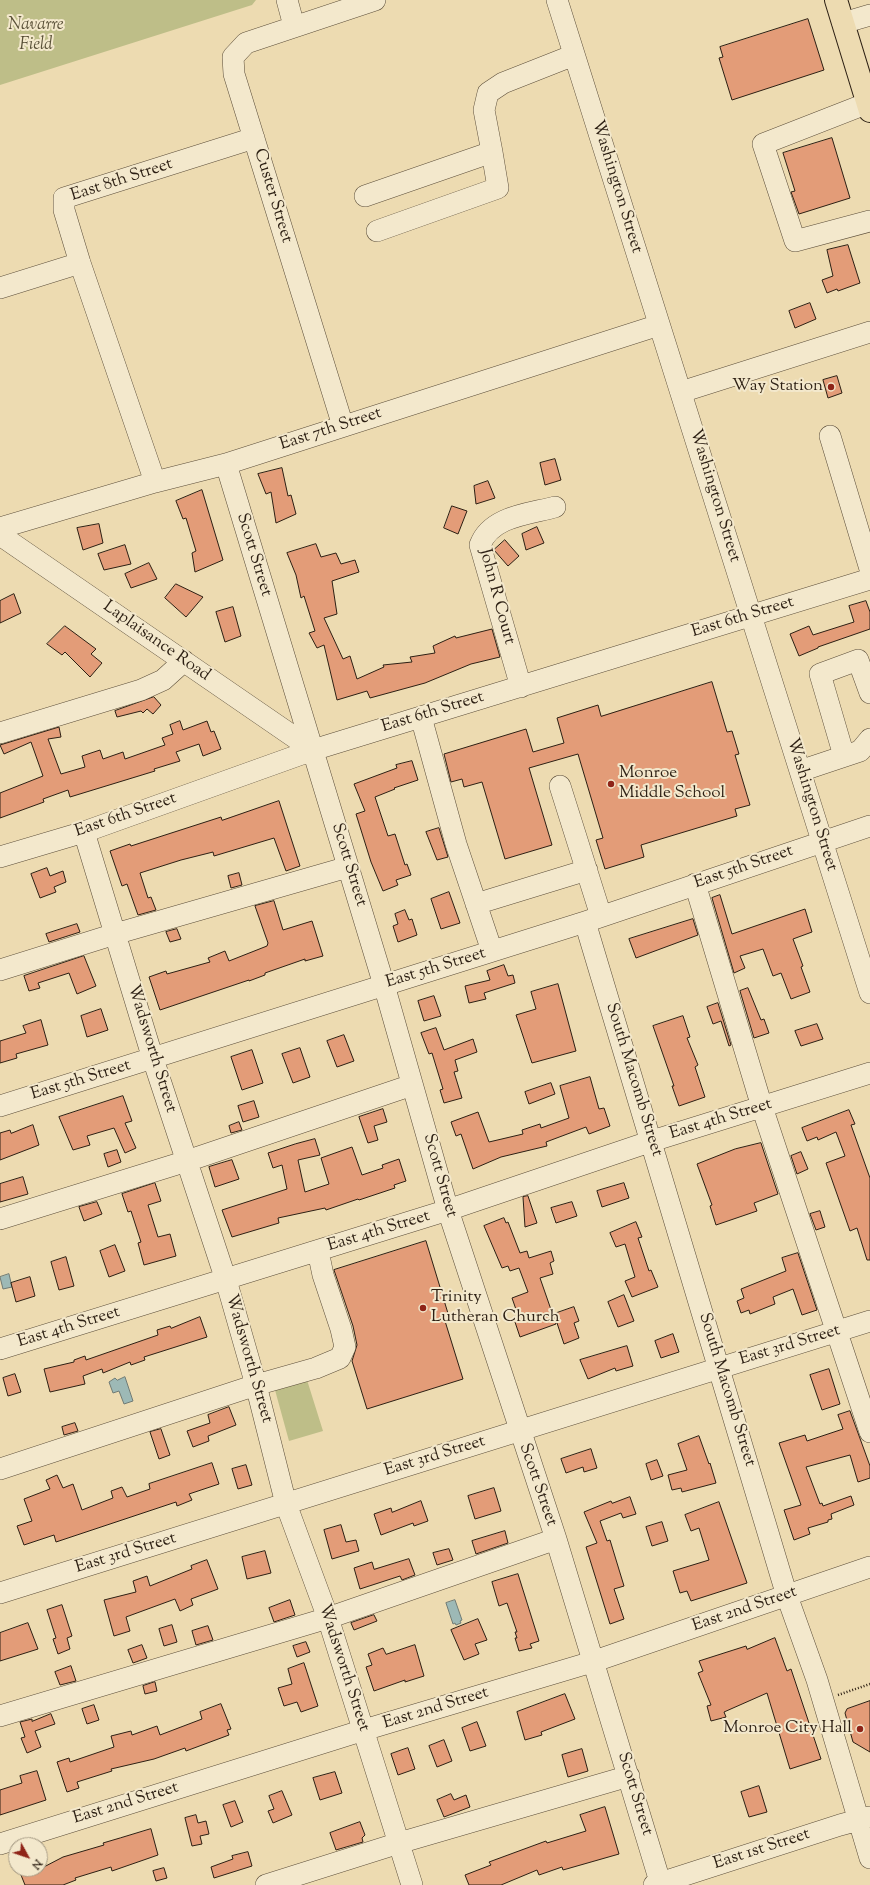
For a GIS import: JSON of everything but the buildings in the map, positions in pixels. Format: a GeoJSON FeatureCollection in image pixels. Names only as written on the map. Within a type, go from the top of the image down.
{"type":"FeatureCollection","features":[{"type":"Feature","properties":{"kind":"main road"},"geometry":{"type":"LineString","coordinates":[[836,0],[869,107]]}},
{"type":"Feature","properties":{"kind":"street"},"geometry":{"type":"LineString","coordinates":[[287,0],[294,26],[375,0]]}},
{"type":"Feature","properties":{"kind":"street","name":"Washington Street"},"geometry":{"type":"LineString","coordinates":[[557,0],[870,993]]}},
{"type":"Feature","properties":{"kind":"street"},"geometry":{"type":"LineString","coordinates":[[843,23],[870,15]]}},
{"type":"Feature","properties":{"kind":"street","name":"Custer Street"},"geometry":{"type":"LineString","coordinates":[[294,26],[246,43],[233,56],[234,74],[343,426]]}},
{"type":"Feature","properties":{"kind":"street"},"geometry":{"type":"LineString","coordinates":[[378,231],[498,188],[484,110],[488,93],[503,83],[574,55]]}},
{"type":"Feature","properties":{"kind":"street"},"geometry":{"type":"LineString","coordinates":[[869,107],[763,144],[795,241],[870,221]]}},
{"type":"Feature","properties":{"kind":"street","name":"East 8th Street"},"geometry":{"type":"LineString","coordinates":[[80,263],[64,210],[64,198],[254,138]]}},
{"type":"Feature","properties":{"kind":"street"},"geometry":{"type":"LineString","coordinates":[[365,196],[492,152]]}},
{"type":"Feature","properties":{"kind":"street"},"geometry":{"type":"LineString","coordinates":[[0,288],[80,263],[155,482]]}},
{"type":"Feature","properties":{"kind":"street","name":"East 7th Street"},"geometry":{"type":"LineString","coordinates":[[0,528],[155,482],[226,464],[659,324]]}},
{"type":"Feature","properties":{"kind":"street"},"geometry":{"type":"LineString","coordinates":[[681,392],[870,332]]}},
{"type":"Feature","properties":{"kind":"street"},"geometry":{"type":"LineString","coordinates":[[830,436],[870,569]]}},
{"type":"Feature","properties":{"kind":"street","name":"Scott Street"},"geometry":{"type":"LineString","coordinates":[[226,464],[384,985],[448,1210],[519,1431],[556,1539],[592,1662],[629,1776],[659,1884]]}},
{"type":"Feature","properties":{"kind":"street","name":"John R Court"},"geometry":{"type":"LineString","coordinates":[[520,687],[480,545],[482,539],[496,524],[507,519],[555,506]]}},
{"type":"Feature","properties":{"kind":"street","name":"Laplaisance Road"},"geometry":{"type":"LineString","coordinates":[[0,534],[313,750]]}},
{"type":"Feature","properties":{"kind":"street","name":"East 6th Street"},"geometry":{"type":"LineString","coordinates":[[0,857],[84,832],[313,750],[870,579]]}},
{"type":"Feature","properties":{"kind":"street"},"geometry":{"type":"LineString","coordinates":[[844,756],[820,674],[858,660],[870,693]]}},
{"type":"Feature","properties":{"kind":"street"},"geometry":{"type":"LineString","coordinates":[[0,733],[142,690],[163,680],[184,661]]}},
{"type":"Feature","properties":{"kind":"street"},"geometry":{"type":"LineString","coordinates":[[421,717],[456,844],[492,951]]}},
{"type":"Feature","properties":{"kind":"street"},"geometry":{"type":"LineString","coordinates":[[800,770],[860,750],[870,739]]}},
{"type":"Feature","properties":{"kind":"street","name":"South Macomb Street"},"geometry":{"type":"LineString","coordinates":[[560,786],[587,870],[593,919],[652,1141],[787,1596],[864,1819],[870,1858]]}},
{"type":"Feature","properties":{"kind":"street","name":"East 5th Street"},"geometry":{"type":"LineString","coordinates":[[0,1106],[593,919],[870,826]]}},
{"type":"Feature","properties":{"kind":"street","name":"Wadsworth Street"},"geometry":{"type":"LineString","coordinates":[[84,832],[153,1059],[226,1280],[256,1386],[286,1504],[328,1618],[412,1885]]}},
{"type":"Feature","properties":{"kind":"street"},"geometry":{"type":"LineString","coordinates":[[0,970],[115,934],[348,867]]}},
{"type":"Feature","properties":{"kind":"street"},"geometry":{"type":"LineString","coordinates":[[476,904],[587,870]]}},
{"type":"Feature","properties":{"kind":"street"},"geometry":{"type":"LineString","coordinates":[[695,884],[762,1107],[870,1432]]}},
{"type":"Feature","properties":{"kind":"street","name":"East 4th Street"},"geometry":{"type":"LineString","coordinates":[[0,1349],[448,1210],[652,1141],[870,1073]]}},
{"type":"Feature","properties":{"kind":"street"},"geometry":{"type":"LineString","coordinates":[[0,1219],[187,1161],[412,1085]]}},
{"type":"Feature","properties":{"kind":"street"},"geometry":{"type":"LineString","coordinates":[[0,1469],[316,1368],[340,1358],[345,1347],[341,1329],[323,1275],[318,1251]]}},
{"type":"Feature","properties":{"kind":"street","name":"East 3rd Street"},"geometry":{"type":"LineString","coordinates":[[0,1593],[870,1321]]}},
{"type":"Feature","properties":{"kind":"street"},"geometry":{"type":"LineString","coordinates":[[0,1716],[328,1618],[556,1539]]}},
{"type":"Feature","properties":{"kind":"street","name":"East 2nd Street"},"geometry":{"type":"LineString","coordinates":[[0,1844],[364,1730],[592,1662],[870,1567]]}},
{"type":"Feature","properties":{"kind":"street"},"geometry":{"type":"LineString","coordinates":[[266,1885],[399,1843],[629,1776]]}},
{"type":"Feature","properties":{"kind":"street","name":"East 1st Street"},"geometry":{"type":"LineString","coordinates":[[659,1884],[840,1825],[864,1819]]}},
{"type":"Feature","properties":{"kind":"path"},"geometry":{"type":"LineString","coordinates":[[823,1700],[870,1684]]}},
{"type":"Feature","properties":{"kind":"green space","name":"Navarre Field"},"geometry":{"type":"Polygon","coordinates":[[[0,0],[256,0],[252,5],[0,85],[0,0]]]}},
{"type":"Feature","properties":{"kind":"green space"},"geometry":{"type":"Polygon","coordinates":[[[307,1380],[323,1431],[289,1441],[275,1390],[307,1380]]]}},
{"type":"Feature","properties":{"kind":"water"},"geometry":{"type":"Polygon","coordinates":[[[9,1274],[12,1287],[3,1289],[0,1277],[9,1274]]]}},
{"type":"Feature","properties":{"kind":"water"},"geometry":{"type":"Polygon","coordinates":[[[125,1377],[133,1401],[124,1404],[119,1391],[113,1393],[109,1382],[115,1378],[117,1380],[125,1377]]]}},
{"type":"Feature","properties":{"kind":"water"},"geometry":{"type":"Polygon","coordinates":[[[455,1600],[462,1620],[460,1621],[461,1623],[456,1625],[455,1623],[453,1624],[446,1603],[455,1600]]]}},
{"type":"Feature","properties":{"kind":"place","name":"Way Station"},"geometry":{"type":"Point","coordinates":[831,387]}},
{"type":"Feature","properties":{"kind":"place","name":"Monroe Middle School"},"geometry":{"type":"Point","coordinates":[611,784]}},
{"type":"Feature","properties":{"kind":"place","name":"Trinity Lutheran Church"},"geometry":{"type":"Point","coordinates":[423,1308]}},
{"type":"Feature","properties":{"kind":"place","name":"Monroe City Hall"},"geometry":{"type":"Point","coordinates":[860,1729]}}]}
